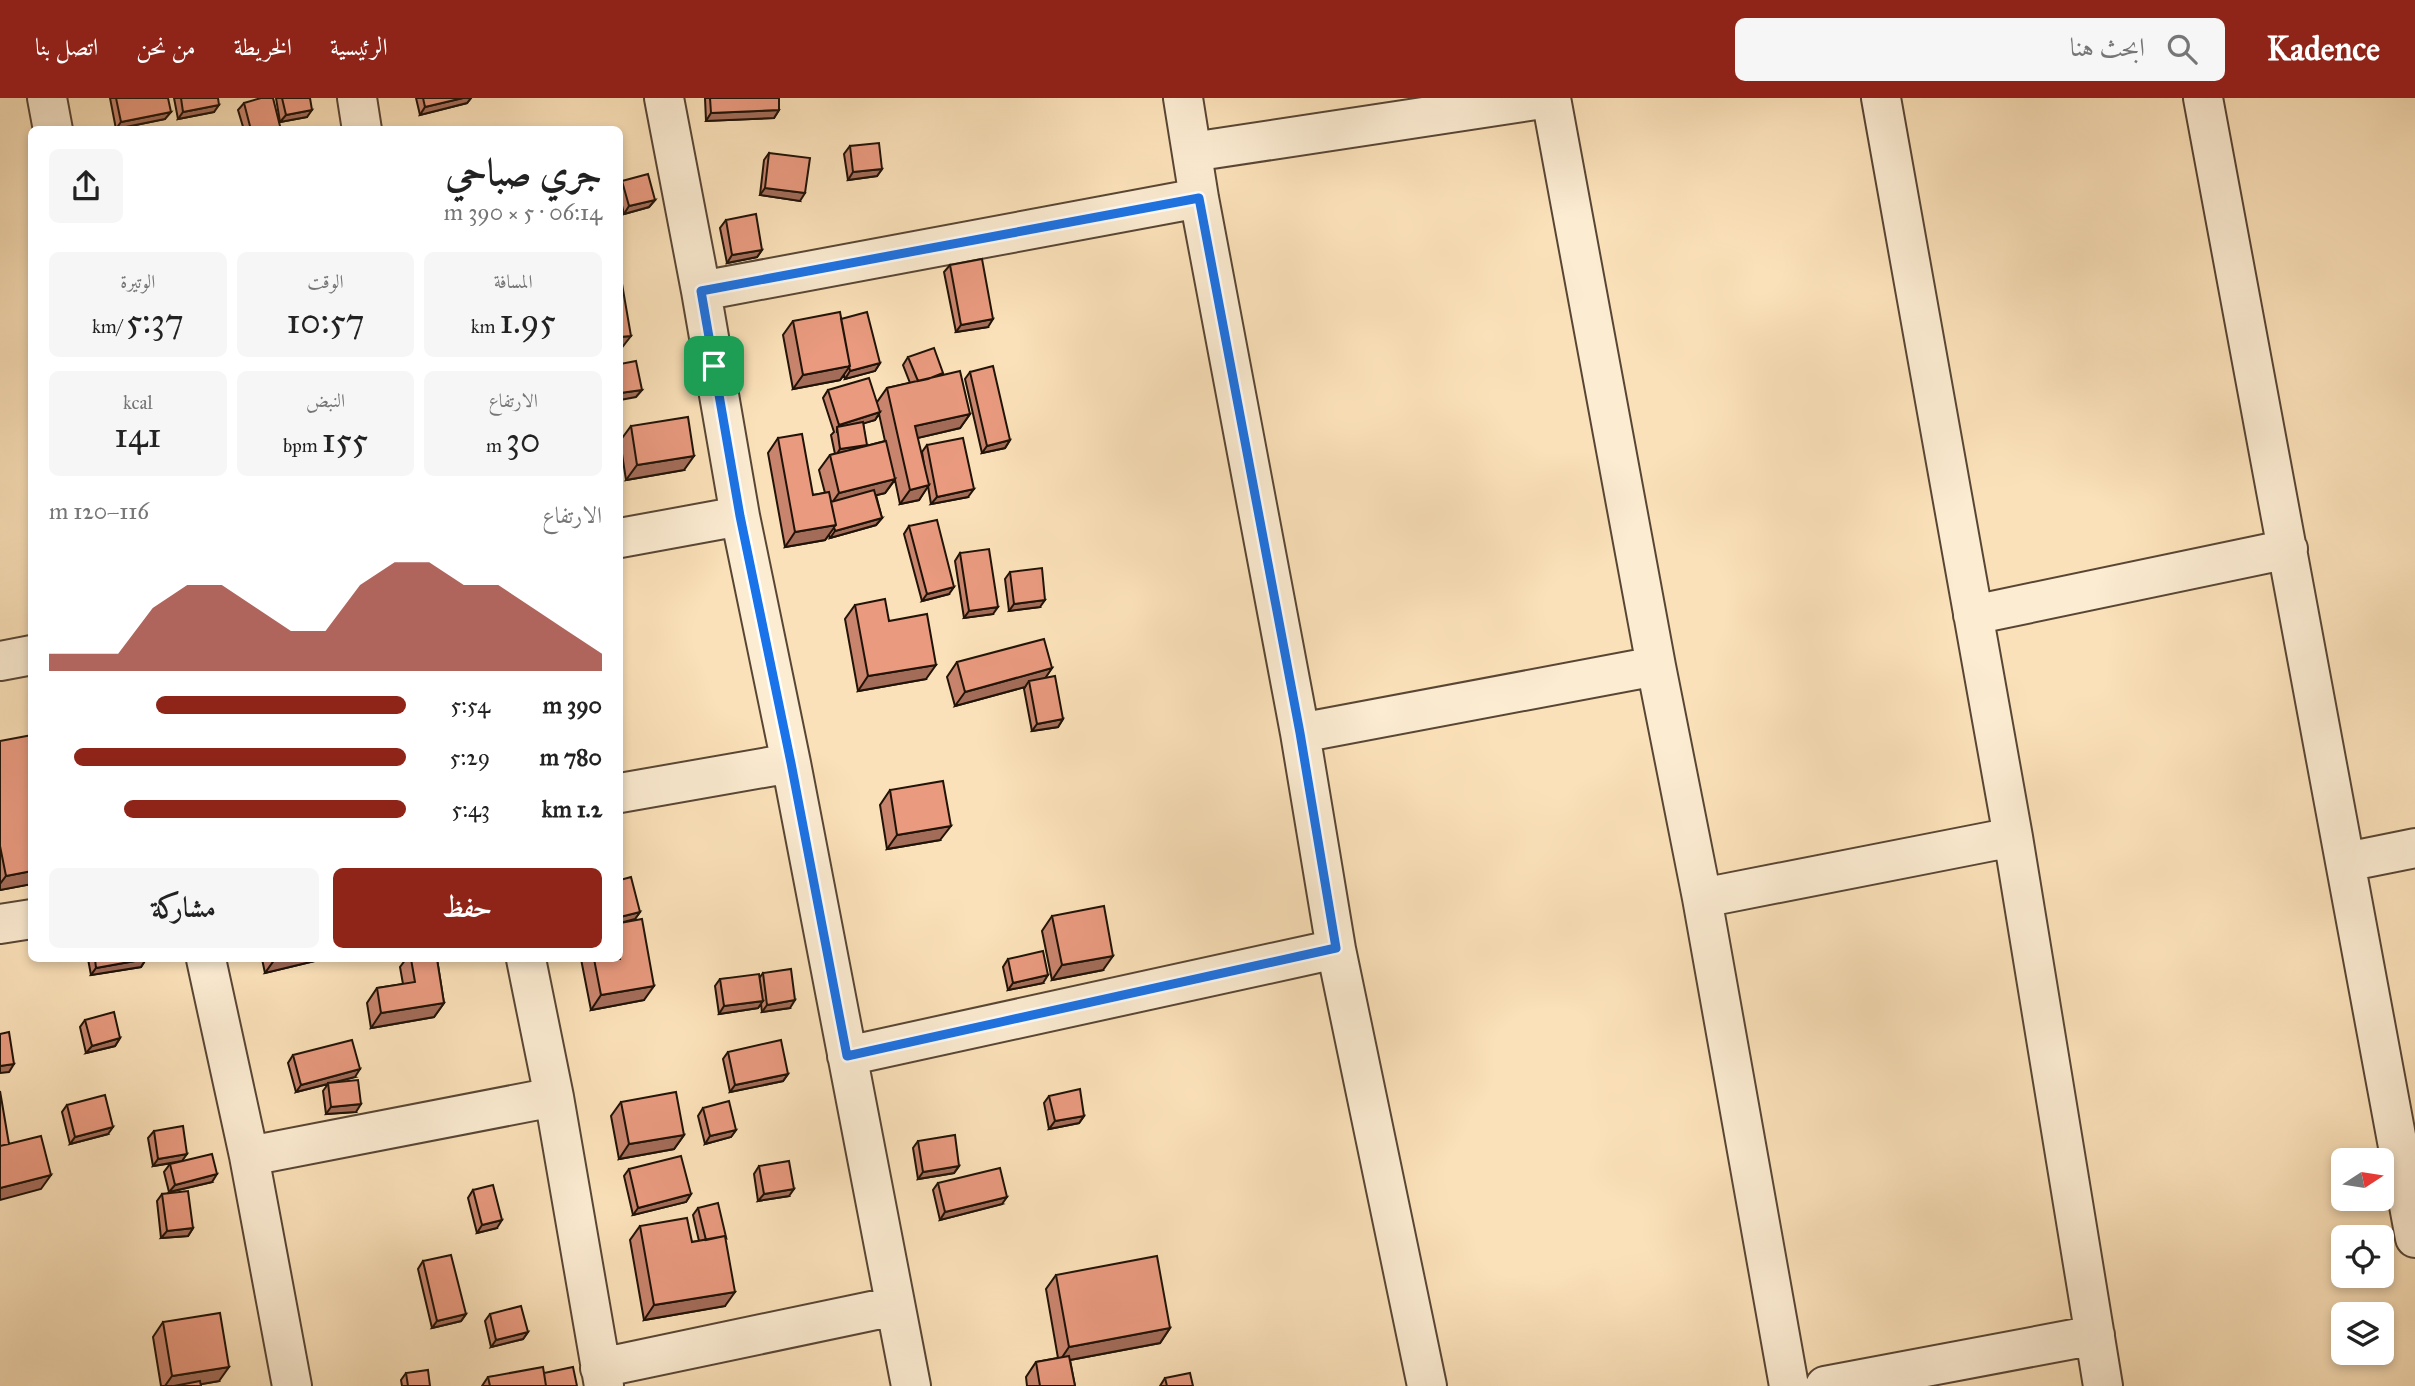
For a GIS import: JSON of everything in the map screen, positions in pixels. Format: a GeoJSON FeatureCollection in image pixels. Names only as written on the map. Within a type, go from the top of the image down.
{"type":"FeatureCollection","features":[{"type":"Feature","properties":{"kind":"street"},"geometry":{"type":"LineString","coordinates":[[47,98],[52,126]]}},
{"type":"Feature","properties":{"kind":"street"},"geometry":{"type":"LineString","coordinates":[[357,98],[361,126]]}},
{"type":"Feature","properties":{"kind":"street"},"geometry":{"type":"LineString","coordinates":[[664,98],[740,516],[791,763],[911,1386]]}},
{"type":"Feature","properties":{"kind":"street"},"geometry":{"type":"LineString","coordinates":[[1183,98],[1199,198],[1300,733],[1336,948],[1427,1386]]}},
{"type":"Feature","properties":{"kind":"street"},"geometry":{"type":"LineString","coordinates":[[1192,152],[1550,98],[1702,898],[1789,1386]]}},
{"type":"Feature","properties":{"kind":"street"},"geometry":{"type":"LineString","coordinates":[[1881,98],[2013,837],[2103,1386]]}},
{"type":"Feature","properties":{"kind":"street"},"geometry":{"type":"LineString","coordinates":[[2203,98],[2415,1238]]}},
{"type":"Feature","properties":{"kind":"street"},"geometry":{"type":"LineString","coordinates":[[701,291],[1199,198]]}},
{"type":"Feature","properties":{"kind":"street"},"geometry":{"type":"LineString","coordinates":[[623,537],[740,516]]}},
{"type":"Feature","properties":{"kind":"street"},"geometry":{"type":"LineString","coordinates":[[1973,615],[2288,549]]}},
{"type":"Feature","properties":{"kind":"street"},"geometry":{"type":"LineString","coordinates":[[0,662],[28,657]]}},
{"type":"Feature","properties":{"kind":"street"},"geometry":{"type":"LineString","coordinates":[[1300,733],[1656,666]]}},
{"type":"Feature","properties":{"kind":"street"},"geometry":{"type":"LineString","coordinates":[[623,792],[791,763]]}},
{"type":"Feature","properties":{"kind":"street"},"geometry":{"type":"LineString","coordinates":[[1702,898],[2013,837]]}},
{"type":"Feature","properties":{"kind":"street"},"geometry":{"type":"LineString","coordinates":[[2346,862],[2415,848]]}},
{"type":"Feature","properties":{"kind":"street"},"geometry":{"type":"LineString","coordinates":[[0,924],[28,920]]}},
{"type":"Feature","properties":{"kind":"street"},"geometry":{"type":"LineString","coordinates":[[847,1056],[1336,948]]}},
{"type":"Feature","properties":{"kind":"street"},"geometry":{"type":"LineString","coordinates":[[207,962],[249,1156],[292,1386]]}},
{"type":"Feature","properties":{"kind":"street"},"geometry":{"type":"LineString","coordinates":[[527,962],[554,1097],[602,1377],[895,1306]]}},
{"type":"Feature","properties":{"kind":"street"},"geometry":{"type":"LineString","coordinates":[[249,1156],[554,1097]]}},
{"type":"Feature","properties":{"kind":"street"},"geometry":{"type":"LineString","coordinates":[[1825,1386],[2095,1335]]}},
{"type":"Feature","properties":{"kind":"building"},"geometry":{"type":"Polygon","coordinates":[[[116,98],[168,98],[171,112],[121,122],[116,98]]]}},
{"type":"Feature","properties":{"kind":"building"},"geometry":{"type":"Polygon","coordinates":[[[181,98],[218,98],[219,105],[183,112],[181,98]]]}},
{"type":"Feature","properties":{"kind":"building"},"geometry":{"type":"Polygon","coordinates":[[[273,98],[280,126],[250,126],[244,103],[273,98]]]}},
{"type":"Feature","properties":{"kind":"building"},"geometry":{"type":"Polygon","coordinates":[[[282,98],[310,98],[312,110],[286,115],[282,98]]]}},
{"type":"Feature","properties":{"kind":"building"},"geometry":{"type":"Polygon","coordinates":[[[423,98],[463,98],[425,107],[423,98]]]}},
{"type":"Feature","properties":{"kind":"building"},"geometry":{"type":"Polygon","coordinates":[[[710,98],[779,98],[779,110],[711,113],[710,98]]]}},
{"type":"Feature","properties":{"kind":"building"},"geometry":{"type":"Polygon","coordinates":[[[879,143],[882,169],[853,172],[850,146],[879,143]]]}},
{"type":"Feature","properties":{"kind":"building"},"geometry":{"type":"Polygon","coordinates":[[[769,153],[810,158],[805,193],[765,188],[769,153]]]}},
{"type":"Feature","properties":{"kind":"building"},"geometry":{"type":"Polygon","coordinates":[[[648,174],[655,200],[629,206],[623,181],[648,174]]]}},
{"type":"Feature","properties":{"kind":"building"},"geometry":{"type":"Polygon","coordinates":[[[756,214],[762,250],[732,255],[726,220],[756,214]]]}},
{"type":"Feature","properties":{"kind":"building"},"geometry":{"type":"Polygon","coordinates":[[[982,259],[993,319],[961,325],[950,265],[982,259]]]}},
{"type":"Feature","properties":{"kind":"building"},"geometry":{"type":"Polygon","coordinates":[[[623,290],[631,336],[623,337],[623,290]]]}},
{"type":"Feature","properties":{"kind":"building"},"geometry":{"type":"Polygon","coordinates":[[[840,312],[850,366],[803,375],[793,321],[840,312]]]}},
{"type":"Feature","properties":{"kind":"building"},"geometry":{"type":"Polygon","coordinates":[[[867,312],[880,363],[850,371],[841,319],[867,312]]]}},
{"type":"Feature","properties":{"kind":"building"},"geometry":{"type":"Polygon","coordinates":[[[934,348],[943,373],[918,381],[908,357],[934,348]]]}},
{"type":"Feature","properties":{"kind":"building"},"geometry":{"type":"Polygon","coordinates":[[[636,361],[642,390],[623,393],[623,363],[636,361]]]}},
{"type":"Feature","properties":{"kind":"building"},"geometry":{"type":"Polygon","coordinates":[[[993,366],[1010,440],[987,446],[970,372],[993,366]]]}},
{"type":"Feature","properties":{"kind":"building"},"geometry":{"type":"Polygon","coordinates":[[[960,371],[970,414],[915,426],[929,485],[910,490],[887,388],[960,371]]]}},
{"type":"Feature","properties":{"kind":"building"},"geometry":{"type":"Polygon","coordinates":[[[869,378],[880,412],[839,425],[828,390],[869,378]]]}},
{"type":"Feature","properties":{"kind":"building"},"geometry":{"type":"Polygon","coordinates":[[[688,417],[694,456],[637,465],[631,426],[688,417]]]}},
{"type":"Feature","properties":{"kind":"building"},"geometry":{"type":"Polygon","coordinates":[[[863,422],[867,445],[840,449],[837,427],[863,422]]]}},
{"type":"Feature","properties":{"kind":"building"},"geometry":{"type":"Polygon","coordinates":[[[802,434],[813,495],[829,492],[836,525],[795,532],[778,438],[802,434]]]}},
{"type":"Feature","properties":{"kind":"building"},"geometry":{"type":"Polygon","coordinates":[[[963,438],[974,489],[937,497],[927,445],[963,438]]]}},
{"type":"Feature","properties":{"kind":"building"},"geometry":{"type":"Polygon","coordinates":[[[886,441],[895,479],[839,493],[830,455],[886,441]]]}},
{"type":"Feature","properties":{"kind":"building"},"geometry":{"type":"Polygon","coordinates":[[[874,490],[882,518],[835,531],[831,502],[874,490]]]}},
{"type":"Feature","properties":{"kind":"building"},"geometry":{"type":"Polygon","coordinates":[[[937,520],[954,587],[927,594],[909,526],[937,520]]]}},
{"type":"Feature","properties":{"kind":"building"},"geometry":{"type":"Polygon","coordinates":[[[989,549],[998,607],[969,611],[960,553],[989,549]]]}},
{"type":"Feature","properties":{"kind":"building"},"geometry":{"type":"Polygon","coordinates":[[[1042,568],[1045,600],[1014,604],[1010,572],[1042,568]]]}},
{"type":"Feature","properties":{"kind":"building"},"geometry":{"type":"Polygon","coordinates":[[[885,599],[889,621],[927,614],[936,665],[868,676],[855,605],[885,599]]]}},
{"type":"Feature","properties":{"kind":"building"},"geometry":{"type":"Polygon","coordinates":[[[1044,639],[1052,668],[965,692],[957,662],[1044,639]]]}},
{"type":"Feature","properties":{"kind":"building"},"geometry":{"type":"Polygon","coordinates":[[[1055,676],[1063,719],[1037,724],[1029,681],[1055,676]]]}},
{"type":"Feature","properties":{"kind":"building"},"geometry":{"type":"Polygon","coordinates":[[[28,736],[28,872],[6,876],[0,846],[0,741],[28,736]]]}},
{"type":"Feature","properties":{"kind":"building"},"geometry":{"type":"Polygon","coordinates":[[[943,781],[951,826],[897,835],[890,790],[943,781]]]}},
{"type":"Feature","properties":{"kind":"building"},"geometry":{"type":"Polygon","coordinates":[[[631,877],[640,912],[623,916],[623,879],[631,877]]]}},
{"type":"Feature","properties":{"kind":"building"},"geometry":{"type":"Polygon","coordinates":[[[1104,906],[1113,956],[1062,965],[1052,916],[1104,906]]]}},
{"type":"Feature","properties":{"kind":"building"},"geometry":{"type":"Polygon","coordinates":[[[642,919],[654,986],[601,995],[595,962],[623,962],[623,922],[642,919]]]}},
{"type":"Feature","properties":{"kind":"building"},"geometry":{"type":"Polygon","coordinates":[[[1043,951],[1048,975],[1013,983],[1008,959],[1043,951]]]}},
{"type":"Feature","properties":{"kind":"building"},"geometry":{"type":"Polygon","coordinates":[[[95,962],[129,962],[96,968],[95,962]]]}},
{"type":"Feature","properties":{"kind":"building"},"geometry":{"type":"Polygon","coordinates":[[[412,962],[437,962],[444,1003],[381,1013],[377,988],[415,982],[412,962]]]}},
{"type":"Feature","properties":{"kind":"building"},"geometry":{"type":"Polygon","coordinates":[[[791,969],[795,1000],[767,1005],[763,973],[791,969]]]}},
{"type":"Feature","properties":{"kind":"building"},"geometry":{"type":"Polygon","coordinates":[[[759,974],[763,1001],[724,1006],[720,979],[759,974]]]}},
{"type":"Feature","properties":{"kind":"building"},"geometry":{"type":"Polygon","coordinates":[[[114,1012],[120,1038],[92,1046],[85,1020],[114,1012]]]}},
{"type":"Feature","properties":{"kind":"building"},"geometry":{"type":"Polygon","coordinates":[[[9,1032],[14,1064],[0,1066],[0,1034],[9,1032]]]}},
{"type":"Feature","properties":{"kind":"building"},"geometry":{"type":"Polygon","coordinates":[[[352,1040],[360,1069],[301,1085],[293,1055],[352,1040]]]}},
{"type":"Feature","properties":{"kind":"building"},"geometry":{"type":"Polygon","coordinates":[[[781,1040],[788,1074],[735,1085],[728,1052],[781,1040]]]}},
{"type":"Feature","properties":{"kind":"building"},"geometry":{"type":"Polygon","coordinates":[[[358,1080],[361,1104],[331,1107],[328,1083],[358,1080]]]}},
{"type":"Feature","properties":{"kind":"building"},"geometry":{"type":"Polygon","coordinates":[[[1080,1089],[1084,1116],[1055,1121],[1049,1096],[1080,1089]]]}},
{"type":"Feature","properties":{"kind":"building"},"geometry":{"type":"Polygon","coordinates":[[[0,1091],[9,1144],[0,1146],[0,1091]]]}},
{"type":"Feature","properties":{"kind":"building"},"geometry":{"type":"Polygon","coordinates":[[[676,1092],[684,1135],[629,1144],[621,1102],[676,1092]]]}},
{"type":"Feature","properties":{"kind":"building"},"geometry":{"type":"Polygon","coordinates":[[[105,1095],[113,1127],[75,1137],[67,1105],[105,1095]]]}},
{"type":"Feature","properties":{"kind":"building"},"geometry":{"type":"Polygon","coordinates":[[[729,1101],[736,1130],[710,1136],[703,1108],[729,1101]]]}},
{"type":"Feature","properties":{"kind":"building"},"geometry":{"type":"Polygon","coordinates":[[[183,1126],[187,1154],[158,1159],[154,1131],[183,1126]]]}},
{"type":"Feature","properties":{"kind":"building"},"geometry":{"type":"Polygon","coordinates":[[[955,1135],[959,1166],[923,1172],[918,1141],[955,1135]]]}},
{"type":"Feature","properties":{"kind":"building"},"geometry":{"type":"Polygon","coordinates":[[[41,1136],[51,1175],[0,1188],[0,1146],[41,1136]]]}},
{"type":"Feature","properties":{"kind":"building"},"geometry":{"type":"Polygon","coordinates":[[[212,1154],[217,1174],[175,1185],[170,1164],[212,1154]]]}},
{"type":"Feature","properties":{"kind":"building"},"geometry":{"type":"Polygon","coordinates":[[[681,1156],[691,1194],[638,1208],[629,1169],[681,1156]]]}},
{"type":"Feature","properties":{"kind":"building"},"geometry":{"type":"Polygon","coordinates":[[[789,1161],[794,1189],[764,1194],[759,1166],[789,1161]]]}},
{"type":"Feature","properties":{"kind":"building"},"geometry":{"type":"Polygon","coordinates":[[[1000,1168],[1007,1197],[945,1212],[938,1183],[1000,1168]]]}},
{"type":"Feature","properties":{"kind":"building"},"geometry":{"type":"Polygon","coordinates":[[[493,1185],[502,1220],[482,1225],[473,1190],[493,1185]]]}},
{"type":"Feature","properties":{"kind":"building"},"geometry":{"type":"Polygon","coordinates":[[[188,1191],[193,1228],[167,1231],[162,1194],[188,1191]]]}},
{"type":"Feature","properties":{"kind":"building"},"geometry":{"type":"Polygon","coordinates":[[[718,1203],[726,1237],[706,1240],[698,1208],[718,1203]]]}},
{"type":"Feature","properties":{"kind":"building"},"geometry":{"type":"Polygon","coordinates":[[[687,1218],[692,1242],[725,1236],[735,1292],[654,1305],[640,1226],[687,1218]]]}},
{"type":"Feature","properties":{"kind":"building"},"geometry":{"type":"Polygon","coordinates":[[[451,1255],[466,1314],[437,1321],[423,1261],[451,1255]]]}},
{"type":"Feature","properties":{"kind":"building"},"geometry":{"type":"Polygon","coordinates":[[[1157,1256],[1170,1328],[1069,1347],[1056,1275],[1157,1256]]]}},
{"type":"Feature","properties":{"kind":"building"},"geometry":{"type":"Polygon","coordinates":[[[521,1306],[528,1332],[496,1340],[490,1314],[521,1306]]]}},
{"type":"Feature","properties":{"kind":"building"},"geometry":{"type":"Polygon","coordinates":[[[220,1313],[229,1367],[172,1376],[163,1322],[220,1313]]]}},
{"type":"Feature","properties":{"kind":"building"},"geometry":{"type":"Polygon","coordinates":[[[1069,1356],[1075,1386],[1040,1386],[1036,1362],[1069,1356]]]}},
{"type":"Feature","properties":{"kind":"building"},"geometry":{"type":"Polygon","coordinates":[[[543,1367],[546,1386],[490,1386],[488,1377],[543,1367]]]}},
{"type":"Feature","properties":{"kind":"building"},"geometry":{"type":"Polygon","coordinates":[[[573,1367],[577,1386],[546,1386],[544,1373],[573,1367]]]}},
{"type":"Feature","properties":{"kind":"building"},"geometry":{"type":"Polygon","coordinates":[[[428,1370],[430,1386],[408,1386],[406,1373],[428,1370]]]}},
{"type":"Feature","properties":{"kind":"building"},"geometry":{"type":"Polygon","coordinates":[[[1190,1373],[1193,1386],[1167,1386],[1165,1378],[1190,1373]]]}},
{"type":"Feature","properties":{"kind":"building"},"geometry":{"type":"Polygon","coordinates":[[[200,1381],[201,1386],[174,1386],[200,1381]]]}},
{"type":"Feature","properties":{"kind":"route"},"geometry":{"type":"LineString","coordinates":[[1199,198],[1300,733],[1336,948],[847,1056],[740,516],[714,366],[701,291],[1199,198]]}}]}
